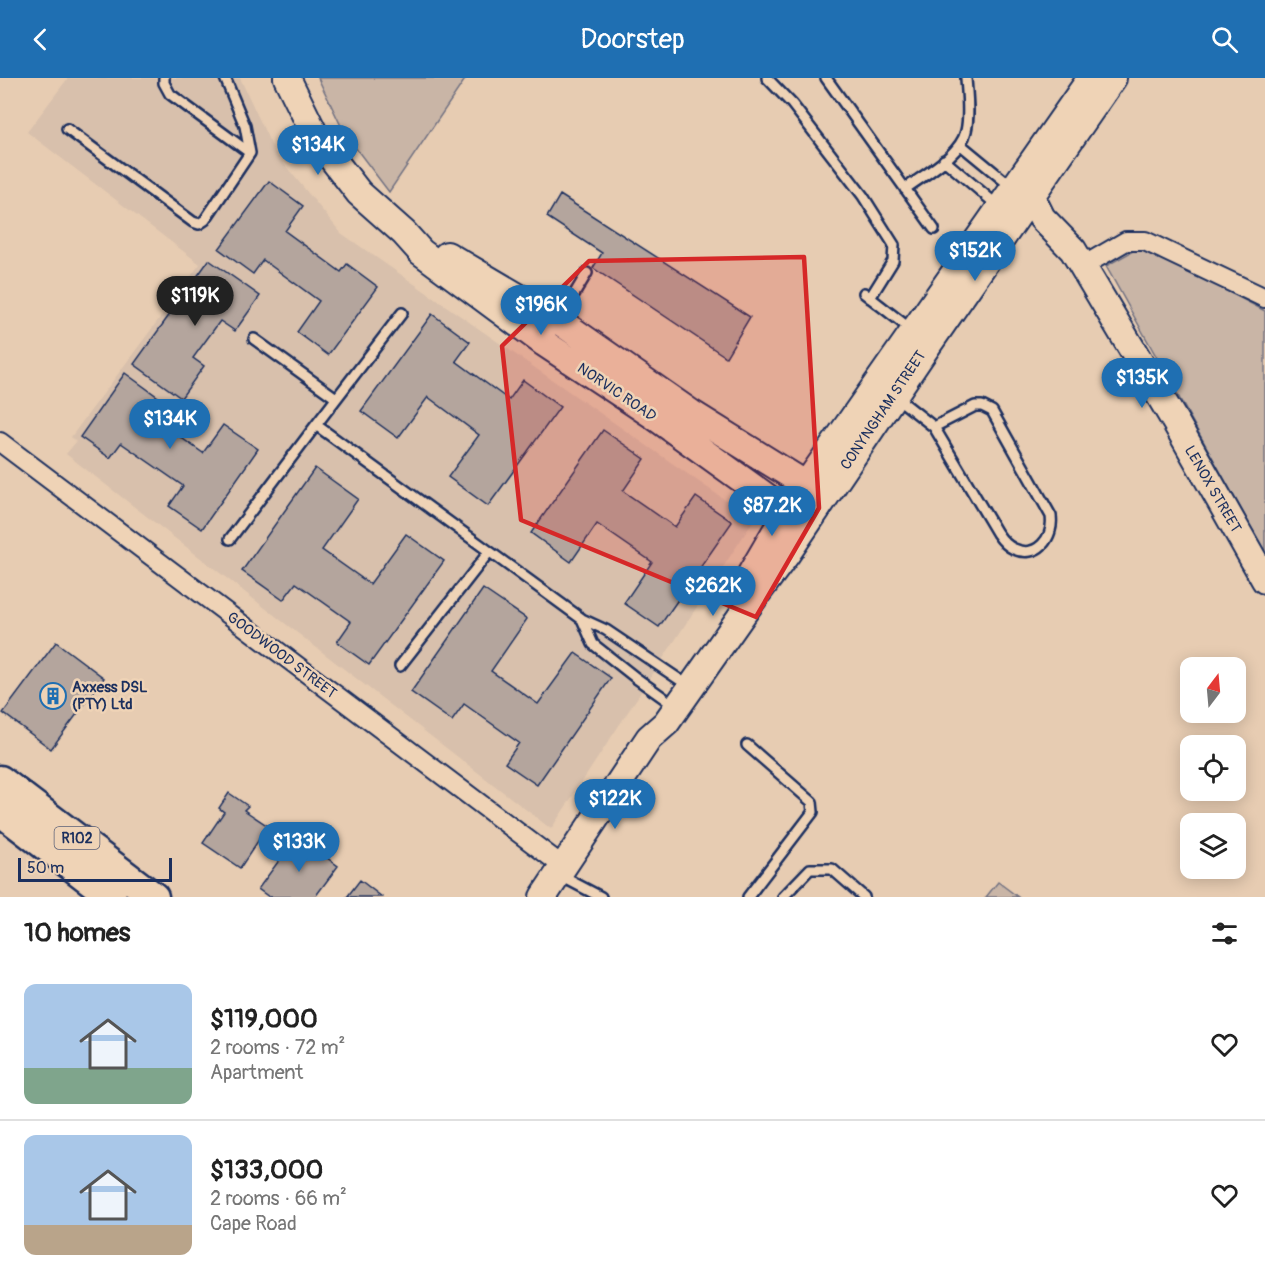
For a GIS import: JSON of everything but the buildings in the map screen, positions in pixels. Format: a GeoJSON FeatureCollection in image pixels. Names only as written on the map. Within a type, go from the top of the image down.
{"type":"FeatureCollection","features":[{"type":"Feature","properties":{"kind":"main road","name":"R102"},"geometry":{"type":"LineString","coordinates":[[0,780],[154,897]]}},
{"type":"Feature","properties":{"kind":"main road","name":"R102"},"geometry":{"type":"LineString","coordinates":[[0,811],[112,897]]}},
{"type":"Feature","properties":{"kind":"street","name":"NORVIC ROAD"},"geometry":{"type":"LineString","coordinates":[[288,78],[317,139],[359,193],[404,233],[421,252],[544,344],[654,416],[796,518]]}},
{"type":"Feature","properties":{"kind":"street","name":"CONYNGHAM STREET"},"geometry":{"type":"LineString","coordinates":[[1020,206],[1091,78]]}},
{"type":"Feature","properties":{"kind":"street","name":"CONYNGHAM STREET"},"geometry":{"type":"LineString","coordinates":[[543,897],[649,738],[651,723],[679,694],[786,555],[796,518],[921,337],[1113,78]]}},
{"type":"Feature","properties":{"kind":"street","name":"LENOX STREET"},"geometry":{"type":"LineString","coordinates":[[1020,206],[1073,250],[1176,423],[1265,580]]}},
{"type":"Feature","properties":{"kind":"street","name":"NORVIC ROAD"},"geometry":{"type":"LineString","coordinates":[[404,233],[449,255],[559,321],[691,412],[815,491]]}},
{"type":"Feature","properties":{"kind":"street"},"geometry":{"type":"LineString","coordinates":[[1083,266],[1126,241],[1145,241],[1265,298]]}},
{"type":"Feature","properties":{"kind":"street","name":"CONYNGHAM STREET"},"geometry":{"type":"LineString","coordinates":[[815,491],[894,395],[921,337]]}},
{"type":"Feature","properties":{"kind":"street","name":"GOODWOOD STREET"},"geometry":{"type":"LineString","coordinates":[[0,442],[562,871]]}},
{"type":"Feature","properties":{"kind":"lane"},"geometry":{"type":"LineString","coordinates":[[164,78],[170,94],[250,153]]}},
{"type":"Feature","properties":{"kind":"lane"},"geometry":{"type":"LineString","coordinates":[[767,78],[792,104],[863,196],[894,245],[893,261],[867,296],[921,337]]}},
{"type":"Feature","properties":{"kind":"lane"},"geometry":{"type":"LineString","coordinates":[[826,78],[934,229]]}},
{"type":"Feature","properties":{"kind":"lane"},"geometry":{"type":"LineString","coordinates":[[906,189],[961,145],[967,123],[966,78]]}},
{"type":"Feature","properties":{"kind":"lane"},"geometry":{"type":"LineString","coordinates":[[67,129],[193,222],[199,224],[205,220],[250,153],[245,126],[227,79]]}},
{"type":"Feature","properties":{"kind":"lane"},"geometry":{"type":"LineString","coordinates":[[961,145],[1020,206]]}},
{"type":"Feature","properties":{"kind":"lane"},"geometry":{"type":"LineString","coordinates":[[944,160],[1020,206]]}},
{"type":"Feature","properties":{"kind":"lane"},"geometry":{"type":"LineString","coordinates":[[544,344],[587,273]]}},
{"type":"Feature","properties":{"kind":"lane"},"geometry":{"type":"LineString","coordinates":[[230,539],[402,313]]}},
{"type":"Feature","properties":{"kind":"lane"},"geometry":{"type":"LineString","coordinates":[[254,339],[336,398]]}},
{"type":"Feature","properties":{"kind":"lane"},"geometry":{"type":"LineString","coordinates":[[894,395],[934,427],[1005,543],[1015,550],[1033,550],[1042,546],[1051,530],[1050,516],[992,411],[982,406],[975,406],[934,427]]}},
{"type":"Feature","properties":{"kind":"lane"},"geometry":{"type":"LineString","coordinates":[[316,425],[582,619],[606,630],[679,694]]}},
{"type":"Feature","properties":{"kind":"lane"},"geometry":{"type":"LineString","coordinates":[[400,666],[489,552]]}},
{"type":"Feature","properties":{"kind":"lane"},"geometry":{"type":"LineString","coordinates":[[582,619],[593,644],[679,694]]}},
{"type":"Feature","properties":{"kind":"lane"},"geometry":{"type":"LineString","coordinates":[[747,745],[812,802],[814,807],[813,812],[748,897]]}},
{"type":"Feature","properties":{"kind":"lane"},"geometry":{"type":"LineString","coordinates":[[783,897],[810,869],[832,869],[864,897]]}},
{"type":"Feature","properties":{"kind":"lane"},"geometry":{"type":"LineString","coordinates":[[562,871],[601,897]]}},
{"type":"Feature","properties":{"kind":"highlighted area"},"geometry":{"type":"Polygon","coordinates":[[[804,257],[819,508],[756,617],[521,520],[502,346],[589,261],[804,257]]]}},
{"type":"Feature","properties":{"kind":"shaded area"},"geometry":{"type":"Polygon","coordinates":[[[68,78],[240,78],[275,153],[341,233],[754,520],[551,829],[66,454],[76,442],[71,437],[200,264],[27,132],[68,78]]]}},
{"type":"Feature","properties":{"kind":"shaded area"},"geometry":{"type":"Polygon","coordinates":[[[318,78],[466,78],[389,192],[345,134],[318,78]]]}},
{"type":"Feature","properties":{"kind":"shaded area"},"geometry":{"type":"Polygon","coordinates":[[[1142,246],[1265,311],[1265,552],[1106,266],[1142,246]]]}},
{"type":"Feature","properties":{"kind":"shaded area"},"geometry":{"type":"Polygon","coordinates":[[[998,882],[1018,897],[986,897],[998,882]]]}},
{"type":"Feature","properties":{"kind":"place","name":"Axxess DSL (PTY) Ltd"},"geometry":{"type":"Point","coordinates":[53,696]}}]}
